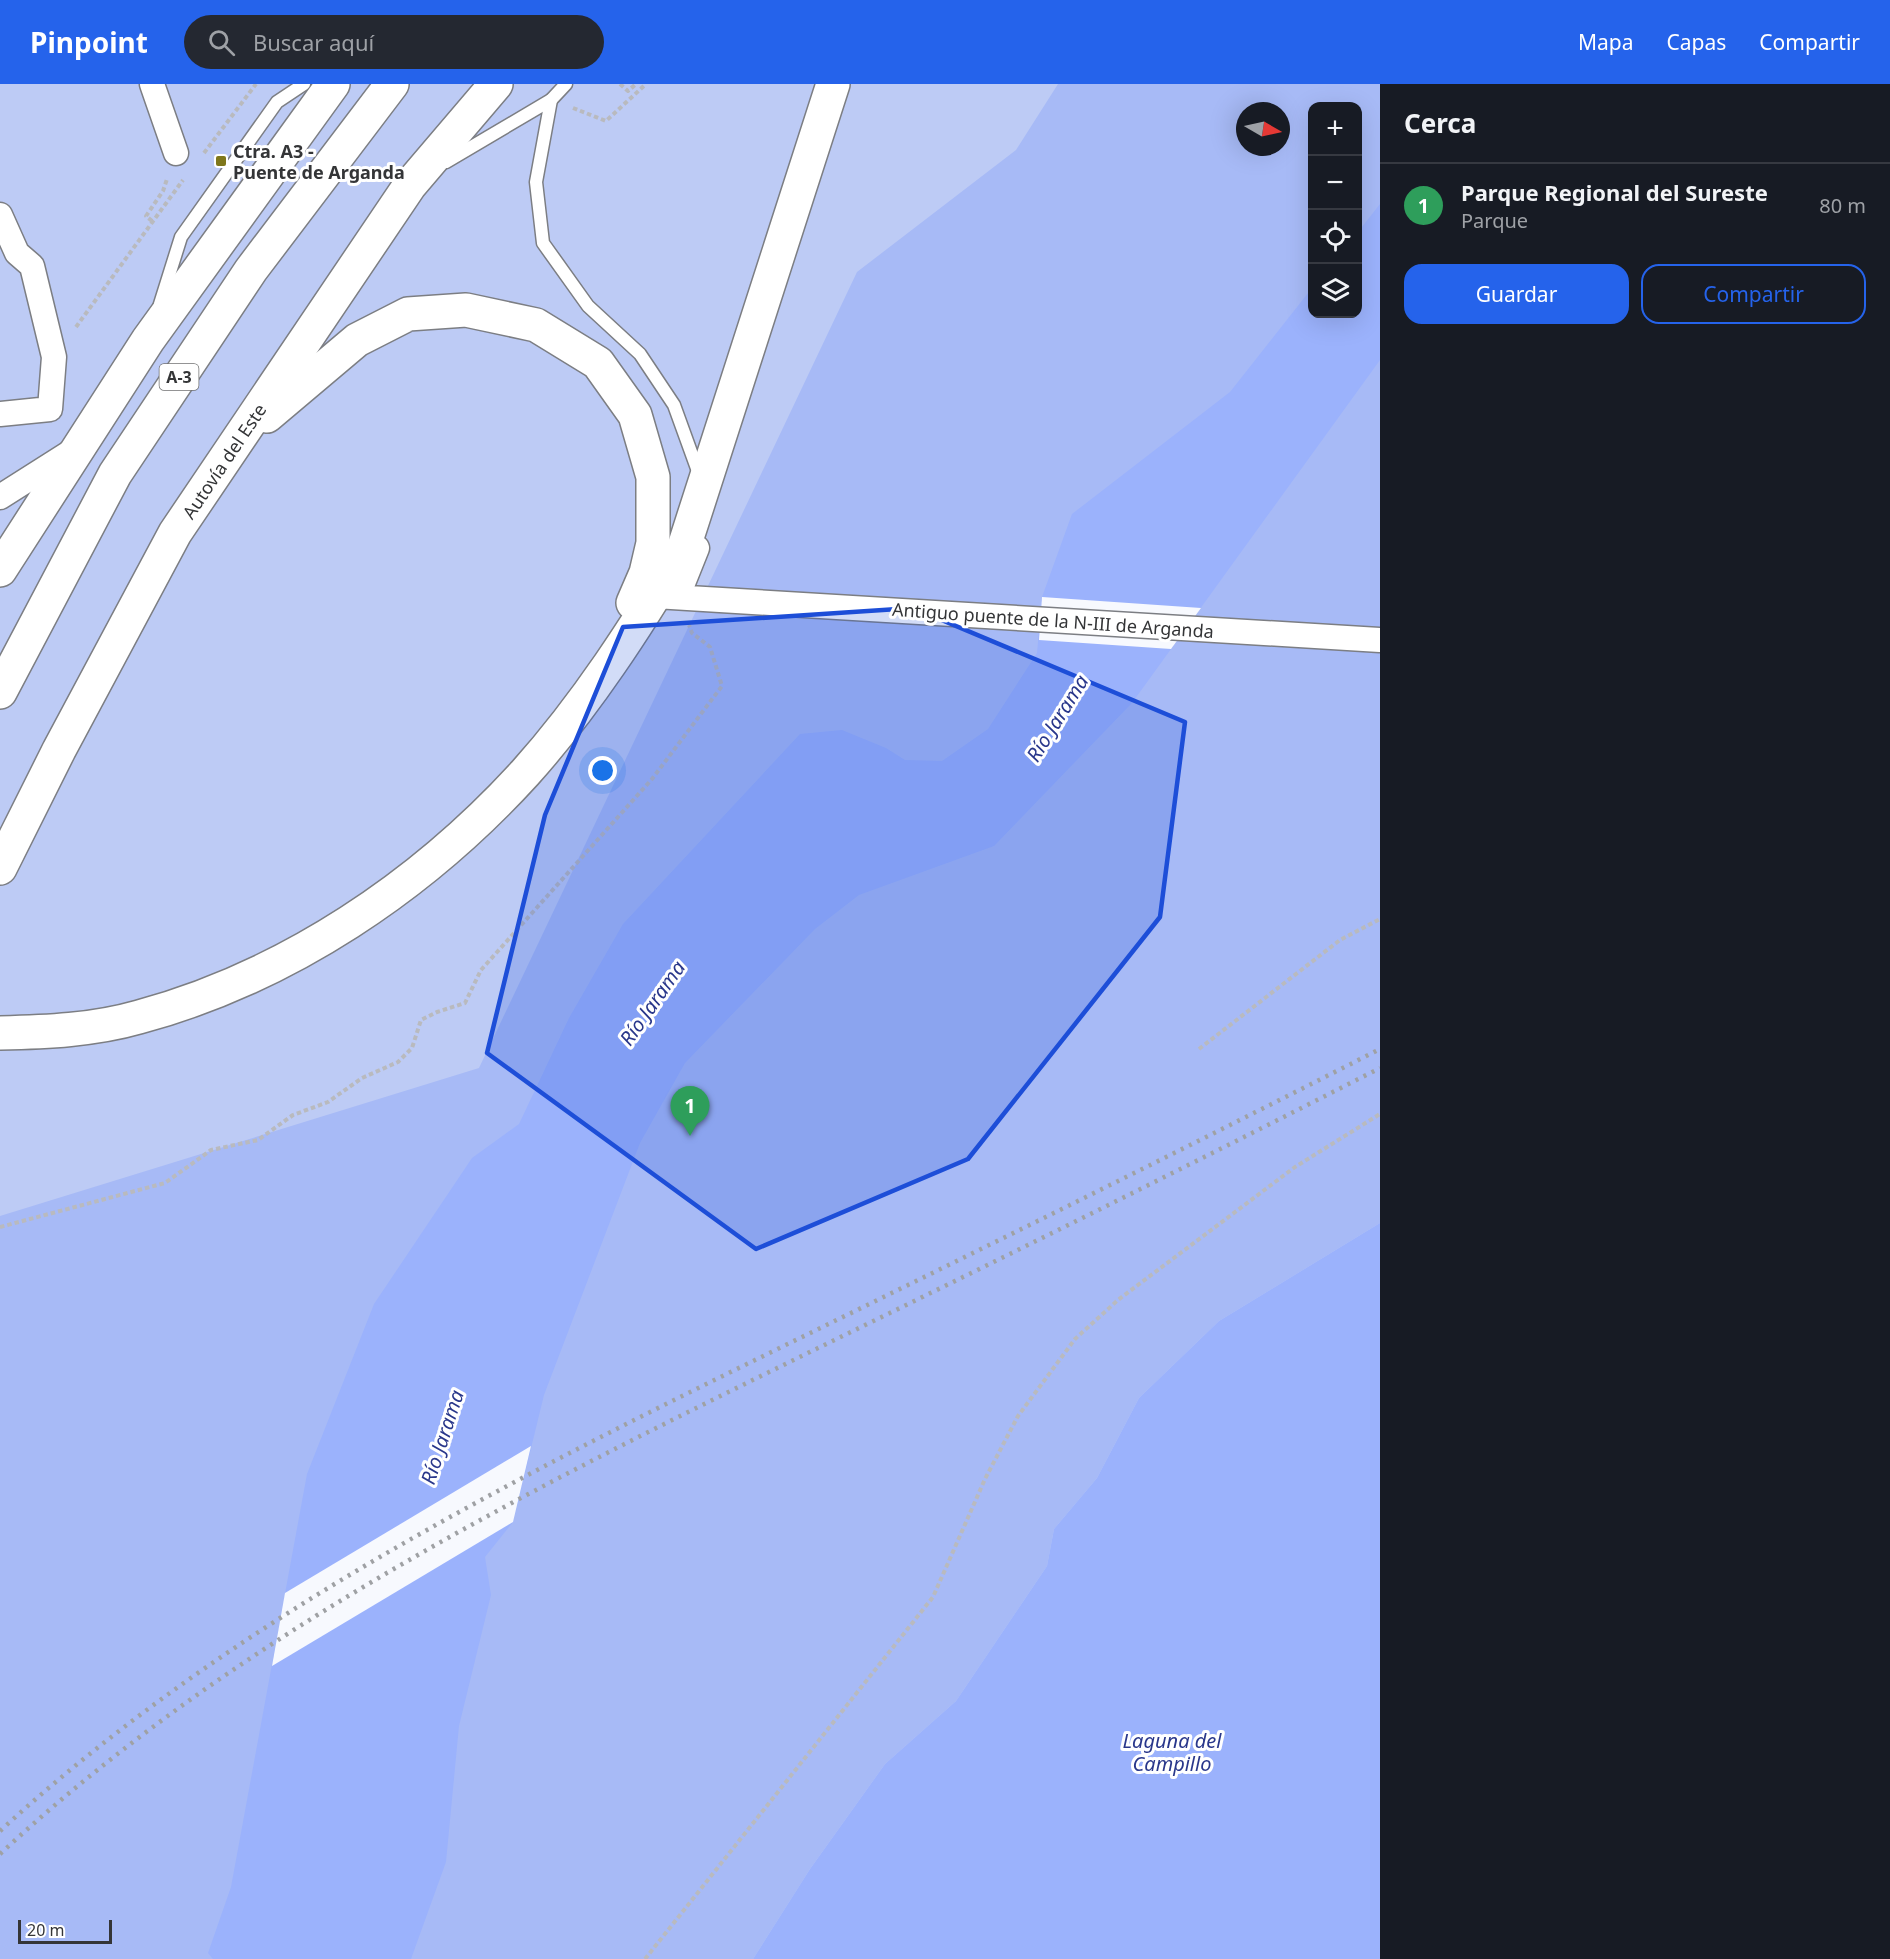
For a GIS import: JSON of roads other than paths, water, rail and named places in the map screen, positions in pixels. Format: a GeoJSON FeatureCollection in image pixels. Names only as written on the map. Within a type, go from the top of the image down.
{"type":"FeatureCollection","features":[{"type":"Feature","properties":{"kind":"highway"},"geometry":{"type":"LineString","coordinates":[[5,558],[83,444],[148,340],[333,84]]}},
{"type":"Feature","properties":{"kind":"highway","name":"A-3"},"geometry":{"type":"LineString","coordinates":[[0,692],[115,474],[251,270],[392,84]]}},
{"type":"Feature","properties":{"kind":"highway","name":"Autovía del Este"},"geometry":{"type":"LineString","coordinates":[[0,868],[59,750],[175,533],[410,185],[496,84]]}},
{"type":"Feature","properties":{"kind":"highway"},"geometry":{"type":"LineString","coordinates":[[0,1033],[57,1031],[138,1018],[232,986],[337,931],[431,864],[524,773],[581,704],[643,602],[684,547],[833,84]]}},
{"type":"Feature","properties":{"kind":"highway"},"geometry":{"type":"LineString","coordinates":[[236,442],[357,340],[408,314],[466,310],[536,325],[598,363],[635,415],[653,477],[653,543],[646,573],[643,602]]}},
{"type":"Feature","properties":{"kind":"street"},"geometry":{"type":"LineString","coordinates":[[152,84],[176,153]]}},
{"type":"Feature","properties":{"kind":"street"},"geometry":{"type":"LineString","coordinates":[[0,215],[8,254],[32,266],[54,357],[50,409],[0,414]]}},
{"type":"Feature","properties":{"kind":"street"},"geometry":{"type":"LineString","coordinates":[[3,494],[83,444]]}},
{"type":"Feature","properties":{"kind":"street","name":"Antiguo puente de la N-III de Arganda"},"geometry":{"type":"LineString","coordinates":[[643,602],[727,599],[1380,640]]}},
{"type":"Feature","properties":{"kind":"lane"},"geometry":{"type":"LineString","coordinates":[[148,340],[181,237],[277,102],[304,84]]}},
{"type":"Feature","properties":{"kind":"lane"},"geometry":{"type":"LineString","coordinates":[[410,185],[466,148],[551,100],[566,84]]}},
{"type":"Feature","properties":{"kind":"lane"},"geometry":{"type":"LineString","coordinates":[[551,100],[537,182],[543,243],[588,306],[640,354],[674,405],[704,488]]}},
{"type":"Feature","properties":{"kind":"water","name":"Río Jarama"},"geometry":{"type":"Polygon","coordinates":[[[1380,204],[1380,360],[1132,703],[994,846],[859,895],[815,929],[685,1063],[640,1143],[544,1395],[513,1522],[485,1557],[491,1595],[459,1726],[446,1862],[411,1959],[213,1959],[208,1953],[231,1887],[307,1474],[374,1304],[472,1158],[519,1124],[569,1018],[623,924],[800,734],[842,730],[886,748],[905,760],[942,761],[988,729],[1037,653],[1042,597],[1072,514],[1230,392],[1308,293],[1308,318],[1362,318],[1362,227],[1380,204]]]}},
{"type":"Feature","properties":{"kind":"water","name":"Laguna del Campillo"},"geometry":{"type":"Polygon","coordinates":[[[1380,1223],[1380,1959],[753,1959],[810,1869],[885,1764],[956,1701],[1047,1566],[1054,1529],[1097,1478],[1139,1398],[1219,1321],[1380,1223]]]}},
{"type":"Feature","properties":{"kind":"railway"},"geometry":{"type":"LineString","coordinates":[[0,1831],[90,1754],[184,1683],[281,1617],[484,1498],[694,1390],[1091,1195],[1380,1049]]}},
{"type":"Feature","properties":{"kind":"railway"},"geometry":{"type":"LineString","coordinates":[[0,1854],[91,1775],[187,1702],[286,1635],[388,1572],[492,1513],[599,1457],[1380,1068]]}},
{"type":"Feature","properties":{"kind":"place","name":"Ctra. A3 - Puente de Arganda"},"geometry":{"type":"Point","coordinates":[221,161]}},
{"type":"Feature","properties":{"kind":"place","name":"Parque Regional del Sureste"},"geometry":{"type":"Point","coordinates":[690,1136]}}]}
